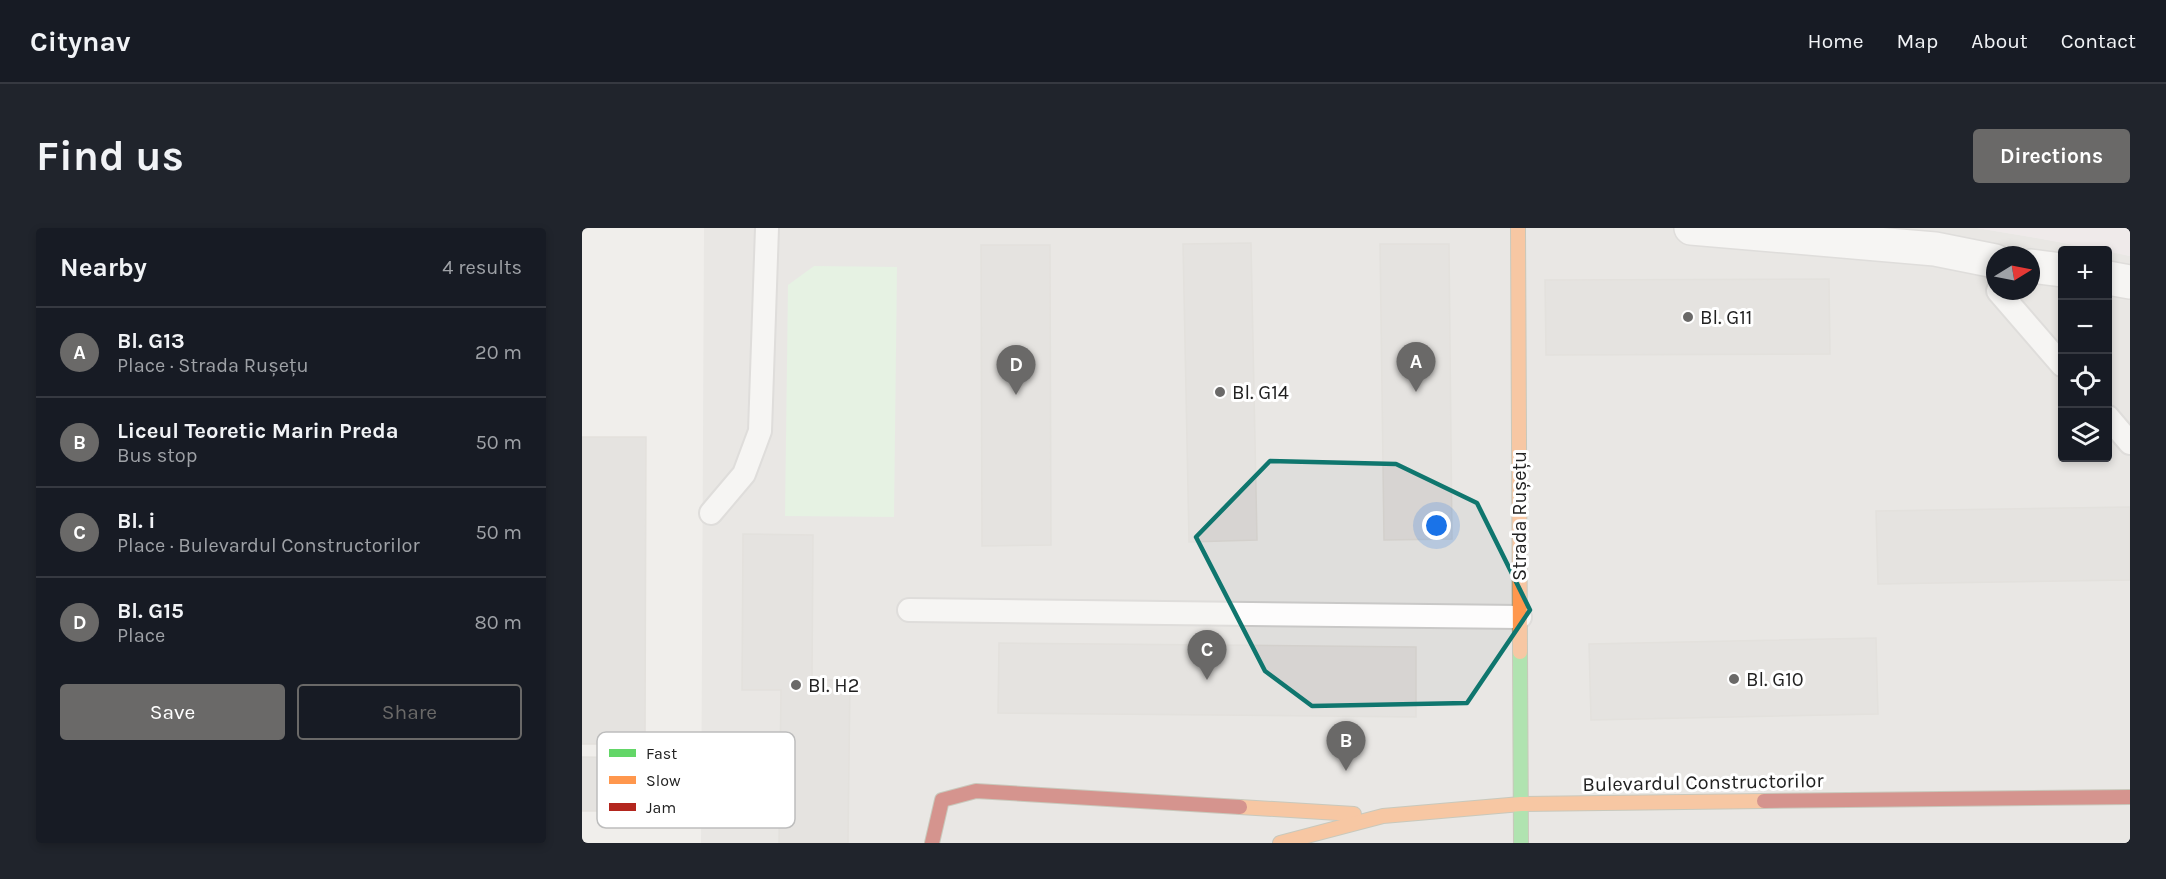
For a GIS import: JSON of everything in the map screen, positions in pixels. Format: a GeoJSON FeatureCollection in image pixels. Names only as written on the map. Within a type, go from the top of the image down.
{"type":"FeatureCollection","features":[{"type":"Feature","properties":{"kind":"street","name":"Strada Rușețu"},"geometry":{"type":"LineString","coordinates":[[1518,228],[1521,843]]}},
{"type":"Feature","properties":{"kind":"street"},"geometry":{"type":"LineString","coordinates":[[1691,228],[1936,239],[1981,259]]}},
{"type":"Feature","properties":{"kind":"street"},"geometry":{"type":"LineString","coordinates":[[2040,267],[2058,269]]}},
{"type":"Feature","properties":{"kind":"street"},"geometry":{"type":"LineString","coordinates":[[2112,279],[2130,282]]}},
{"type":"Feature","properties":{"kind":"street"},"geometry":{"type":"LineString","coordinates":[[932,843],[942,800],[976,791],[1383,816]]}},
{"type":"Feature","properties":{"kind":"street","name":"Bulevardul Constructorilor"},"geometry":{"type":"LineString","coordinates":[[1280,843],[1383,816],[1521,804],[2130,797]]}},
{"type":"Feature","properties":{"kind":"lane"},"geometry":{"type":"LineString","coordinates":[[711,513],[744,474],[760,431],[767,228]]}},
{"type":"Feature","properties":{"kind":"lane"},"geometry":{"type":"LineString","coordinates":[[2006,300],[2058,360]]}},
{"type":"Feature","properties":{"kind":"lane"},"geometry":{"type":"LineString","coordinates":[[2112,422],[2130,443]]}},
{"type":"Feature","properties":{"kind":"lane"},"geometry":{"type":"LineString","coordinates":[[909,610],[1520,617]]}},
{"type":"Feature","properties":{"kind":"highlighted area"},"geometry":{"type":"Polygon","coordinates":[[[1270,461],[1396,464],[1477,503],[1530,610],[1467,703],[1312,706],[1265,671],[1196,537],[1270,461]]]}},
{"type":"Feature","properties":{"kind":"shaded area"},"geometry":{"type":"Polygon","coordinates":[[[704,228],[1977,228],[2037,238],[2082,246],[2058,246],[2058,462],[2112,462],[2112,252],[2130,256],[2130,843],[701,843],[701,828],[795,828],[795,732],[702,732],[704,228]]]}},
{"type":"Feature","properties":{"kind":"shaded area"},"geometry":{"type":"Polygon","coordinates":[[[1977,228],[2130,228],[2130,256],[2112,253],[2112,246],[2078,246],[1977,228]]]}},
{"type":"Feature","properties":{"kind":"green space"},"geometry":{"type":"Polygon","coordinates":[[[814,266],[897,267],[894,517],[785,516],[788,285],[814,266]]]}},
{"type":"Feature","properties":{"kind":"building","name":"Bl. G14"},"geometry":{"type":"Polygon","coordinates":[[[1251,243],[1257,540],[1189,542],[1183,244],[1251,243]]]}},
{"type":"Feature","properties":{"kind":"building"},"geometry":{"type":"Polygon","coordinates":[[[1380,244],[1449,244],[1452,539],[1384,540],[1380,244]]]}},
{"type":"Feature","properties":{"kind":"building"},"geometry":{"type":"Polygon","coordinates":[[[981,245],[1050,245],[1051,545],[982,546],[981,245]]]}},
{"type":"Feature","properties":{"kind":"building","name":"Bl. G11"},"geometry":{"type":"Polygon","coordinates":[[[1829,279],[1830,354],[1546,355],[1545,280],[1829,279]]]}},
{"type":"Feature","properties":{"kind":"building"},"geometry":{"type":"Polygon","coordinates":[[[582,437],[646,437],[645,732],[597,732],[597,744],[582,744],[582,437]]]}},
{"type":"Feature","properties":{"kind":"building"},"geometry":{"type":"Polygon","coordinates":[[[2130,507],[2130,580],[1878,584],[1876,511],[2130,507]]]}},
{"type":"Feature","properties":{"kind":"building","name":"Bl. H2"},"geometry":{"type":"Polygon","coordinates":[[[743,534],[813,535],[812,680],[850,680],[848,843],[779,843],[779,828],[795,828],[795,732],[780,732],[781,690],[742,690],[743,534]]]}},
{"type":"Feature","properties":{"kind":"building","name":"Bl. G10"},"geometry":{"type":"Polygon","coordinates":[[[1876,638],[1878,714],[1591,720],[1589,644],[1876,638]]]}},
{"type":"Feature","properties":{"kind":"building"},"geometry":{"type":"Polygon","coordinates":[[[999,643],[1416,647],[1416,717],[998,713],[999,643]]]}},
{"type":"Feature","properties":{"kind":"building"},"geometry":{"type":"Polygon","coordinates":[[[582,757],[597,757],[597,811],[582,811],[582,757]]]}},
{"type":"Feature","properties":{"kind":"traffic: fast"},"geometry":{"type":"LineString","coordinates":[[1520,652],[1521,843]]}},
{"type":"Feature","properties":{"kind":"traffic: slow"},"geometry":{"type":"LineString","coordinates":[[1518,228],[1520,652]]}},
{"type":"Feature","properties":{"kind":"traffic: slow"},"geometry":{"type":"LineString","coordinates":[[1280,843],[1383,816],[1521,804],[1764,801]]}},
{"type":"Feature","properties":{"kind":"traffic: slow"},"geometry":{"type":"LineString","coordinates":[[1240,807],[1354,814]]}},
{"type":"Feature","properties":{"kind":"traffic: jam"},"geometry":{"type":"LineString","coordinates":[[932,843],[942,800],[976,791],[1240,807]]}},
{"type":"Feature","properties":{"kind":"traffic: jam"},"geometry":{"type":"LineString","coordinates":[[1764,801],[2130,797]]}},
{"type":"Feature","properties":{"kind":"place","name":"Bl. G11"},"geometry":{"type":"Point","coordinates":[1688,317]}},
{"type":"Feature","properties":{"kind":"place","name":"Bl. G14"},"geometry":{"type":"Point","coordinates":[1220,392]}},
{"type":"Feature","properties":{"kind":"place","name":"Bl. G13"},"geometry":{"type":"Point","coordinates":[1416,392]}},
{"type":"Feature","properties":{"kind":"place","name":"Bl. G15"},"geometry":{"type":"Point","coordinates":[1016,395]}},
{"type":"Feature","properties":{"kind":"place","name":"Bl. G10"},"geometry":{"type":"Point","coordinates":[1734,679]}},
{"type":"Feature","properties":{"kind":"place","name":"Bl. i"},"geometry":{"type":"Point","coordinates":[1207,680]}},
{"type":"Feature","properties":{"kind":"place","name":"Bl. H2"},"geometry":{"type":"Point","coordinates":[796,685]}},
{"type":"Feature","properties":{"kind":"place","name":"Liceul Teoretic Marin Preda"},"geometry":{"type":"Point","coordinates":[1346,771]}}]}
